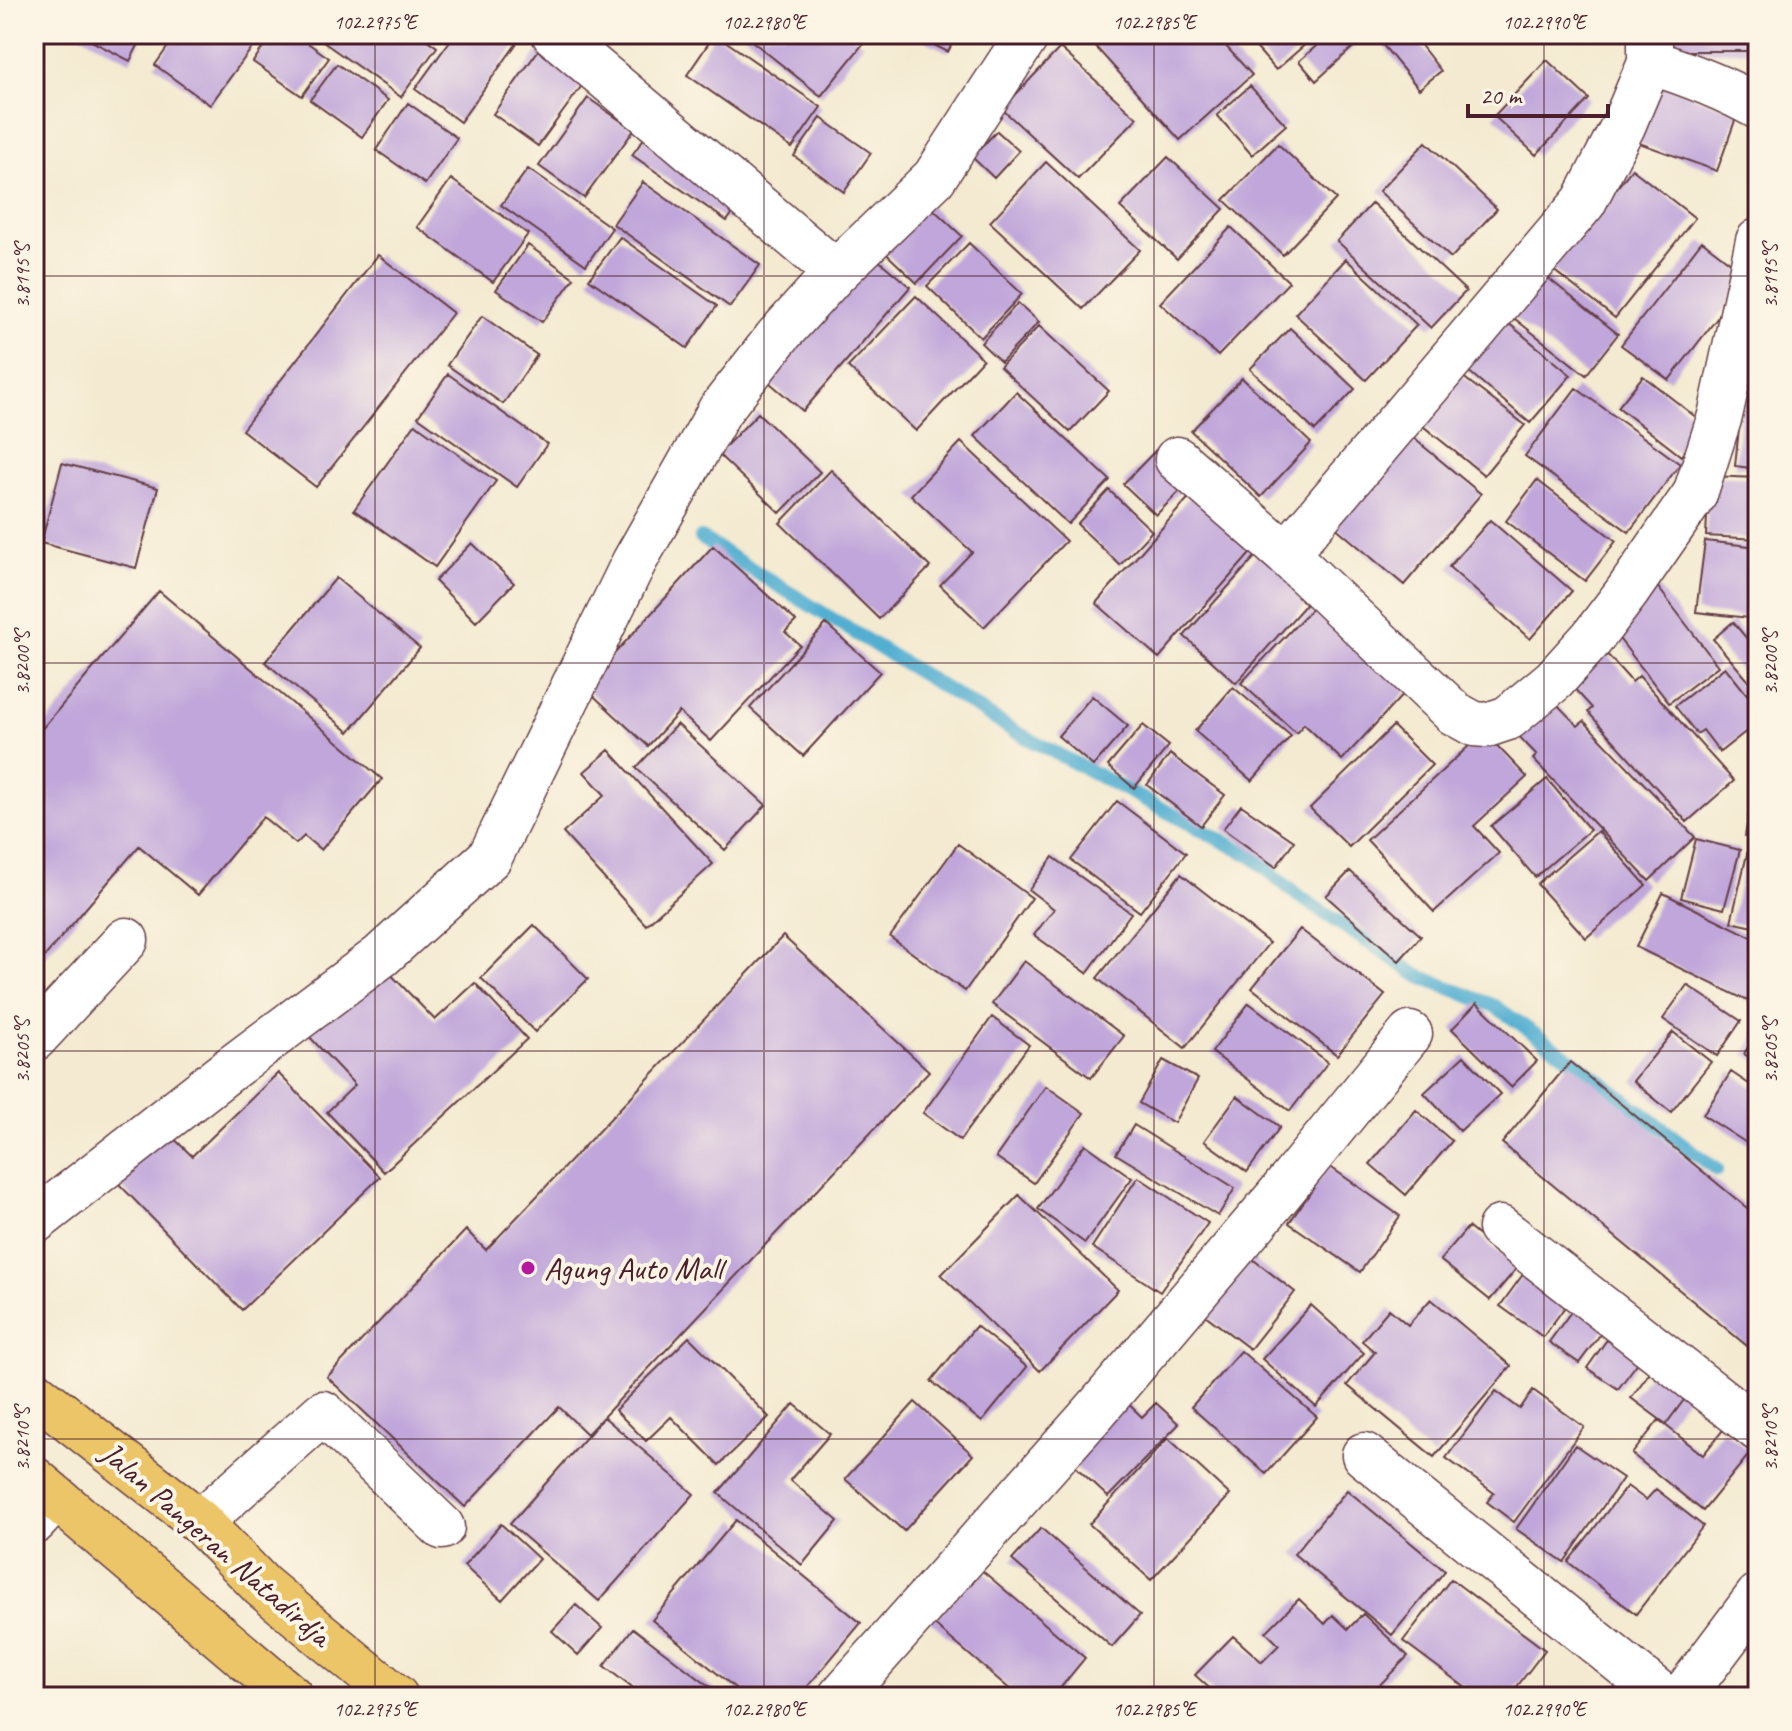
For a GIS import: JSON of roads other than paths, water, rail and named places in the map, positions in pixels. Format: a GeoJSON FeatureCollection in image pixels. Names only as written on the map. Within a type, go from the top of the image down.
{"type":"FeatureCollection","features":[{"type":"Feature","properties":{"kind":"main road","name":"Jalan Pangeran Natadirdja"},"geometry":{"type":"LineString","coordinates":[[34,1392],[200,1522],[262,1586],[396,1697]]}},
{"type":"Feature","properties":{"kind":"main road","name":"Jalan Pangeran Natadirdja"},"geometry":{"type":"LineString","coordinates":[[41,1500],[291,1697]]}},
{"type":"Feature","properties":{"kind":"street"},"geometry":{"type":"LineString","coordinates":[[554,34],[836,272]]}},
{"type":"Feature","properties":{"kind":"street"},"geometry":{"type":"LineString","coordinates":[[34,1222],[381,956],[490,857],[634,562],[720,410],[777,337],[836,272],[934,178],[1028,34]]}},
{"type":"Feature","properties":{"kind":"street"},"geometry":{"type":"LineString","coordinates":[[1286,554],[1584,202],[1623,126],[1650,48],[1685,73],[1758,107]]}},
{"type":"Feature","properties":{"kind":"street"},"geometry":{"type":"LineString","coordinates":[[1177,459],[1286,554],[1454,713],[1474,724],[1487,725],[1508,718],[1554,680],[1592,638],[1695,494],[1720,416],[1758,241]]}},
{"type":"Feature","properties":{"kind":"street"},"geometry":{"type":"LineString","coordinates":[[34,1039],[126,940]]}},
{"type":"Feature","properties":{"kind":"street"},"geometry":{"type":"LineString","coordinates":[[840,1697],[1096,1410],[1278,1196],[1410,1034]]}},
{"type":"Feature","properties":{"kind":"street"},"geometry":{"type":"LineString","coordinates":[[1500,1228],[1758,1429]]}},
{"type":"Feature","properties":{"kind":"street"},"geometry":{"type":"LineString","coordinates":[[200,1522],[323,1413],[442,1527]]}},
{"type":"Feature","properties":{"kind":"street"},"geometry":{"type":"LineString","coordinates":[[1364,1455],[1664,1697]]}},
{"type":"Feature","properties":{"kind":"street"},"geometry":{"type":"LineString","coordinates":[[1682,1697],[1758,1596]]}},
{"type":"Feature","properties":{"kind":"waterway"},"geometry":{"type":"LineString","coordinates":[[701,538],[1014,731],[1253,857],[1297,895],[1417,975],[1495,1006],[1586,1070],[1717,1170]]}},
{"type":"Feature","properties":{"kind":"place","name":"Agung Auto Mall"},"geometry":{"type":"Point","coordinates":[528,1268]}}]}
